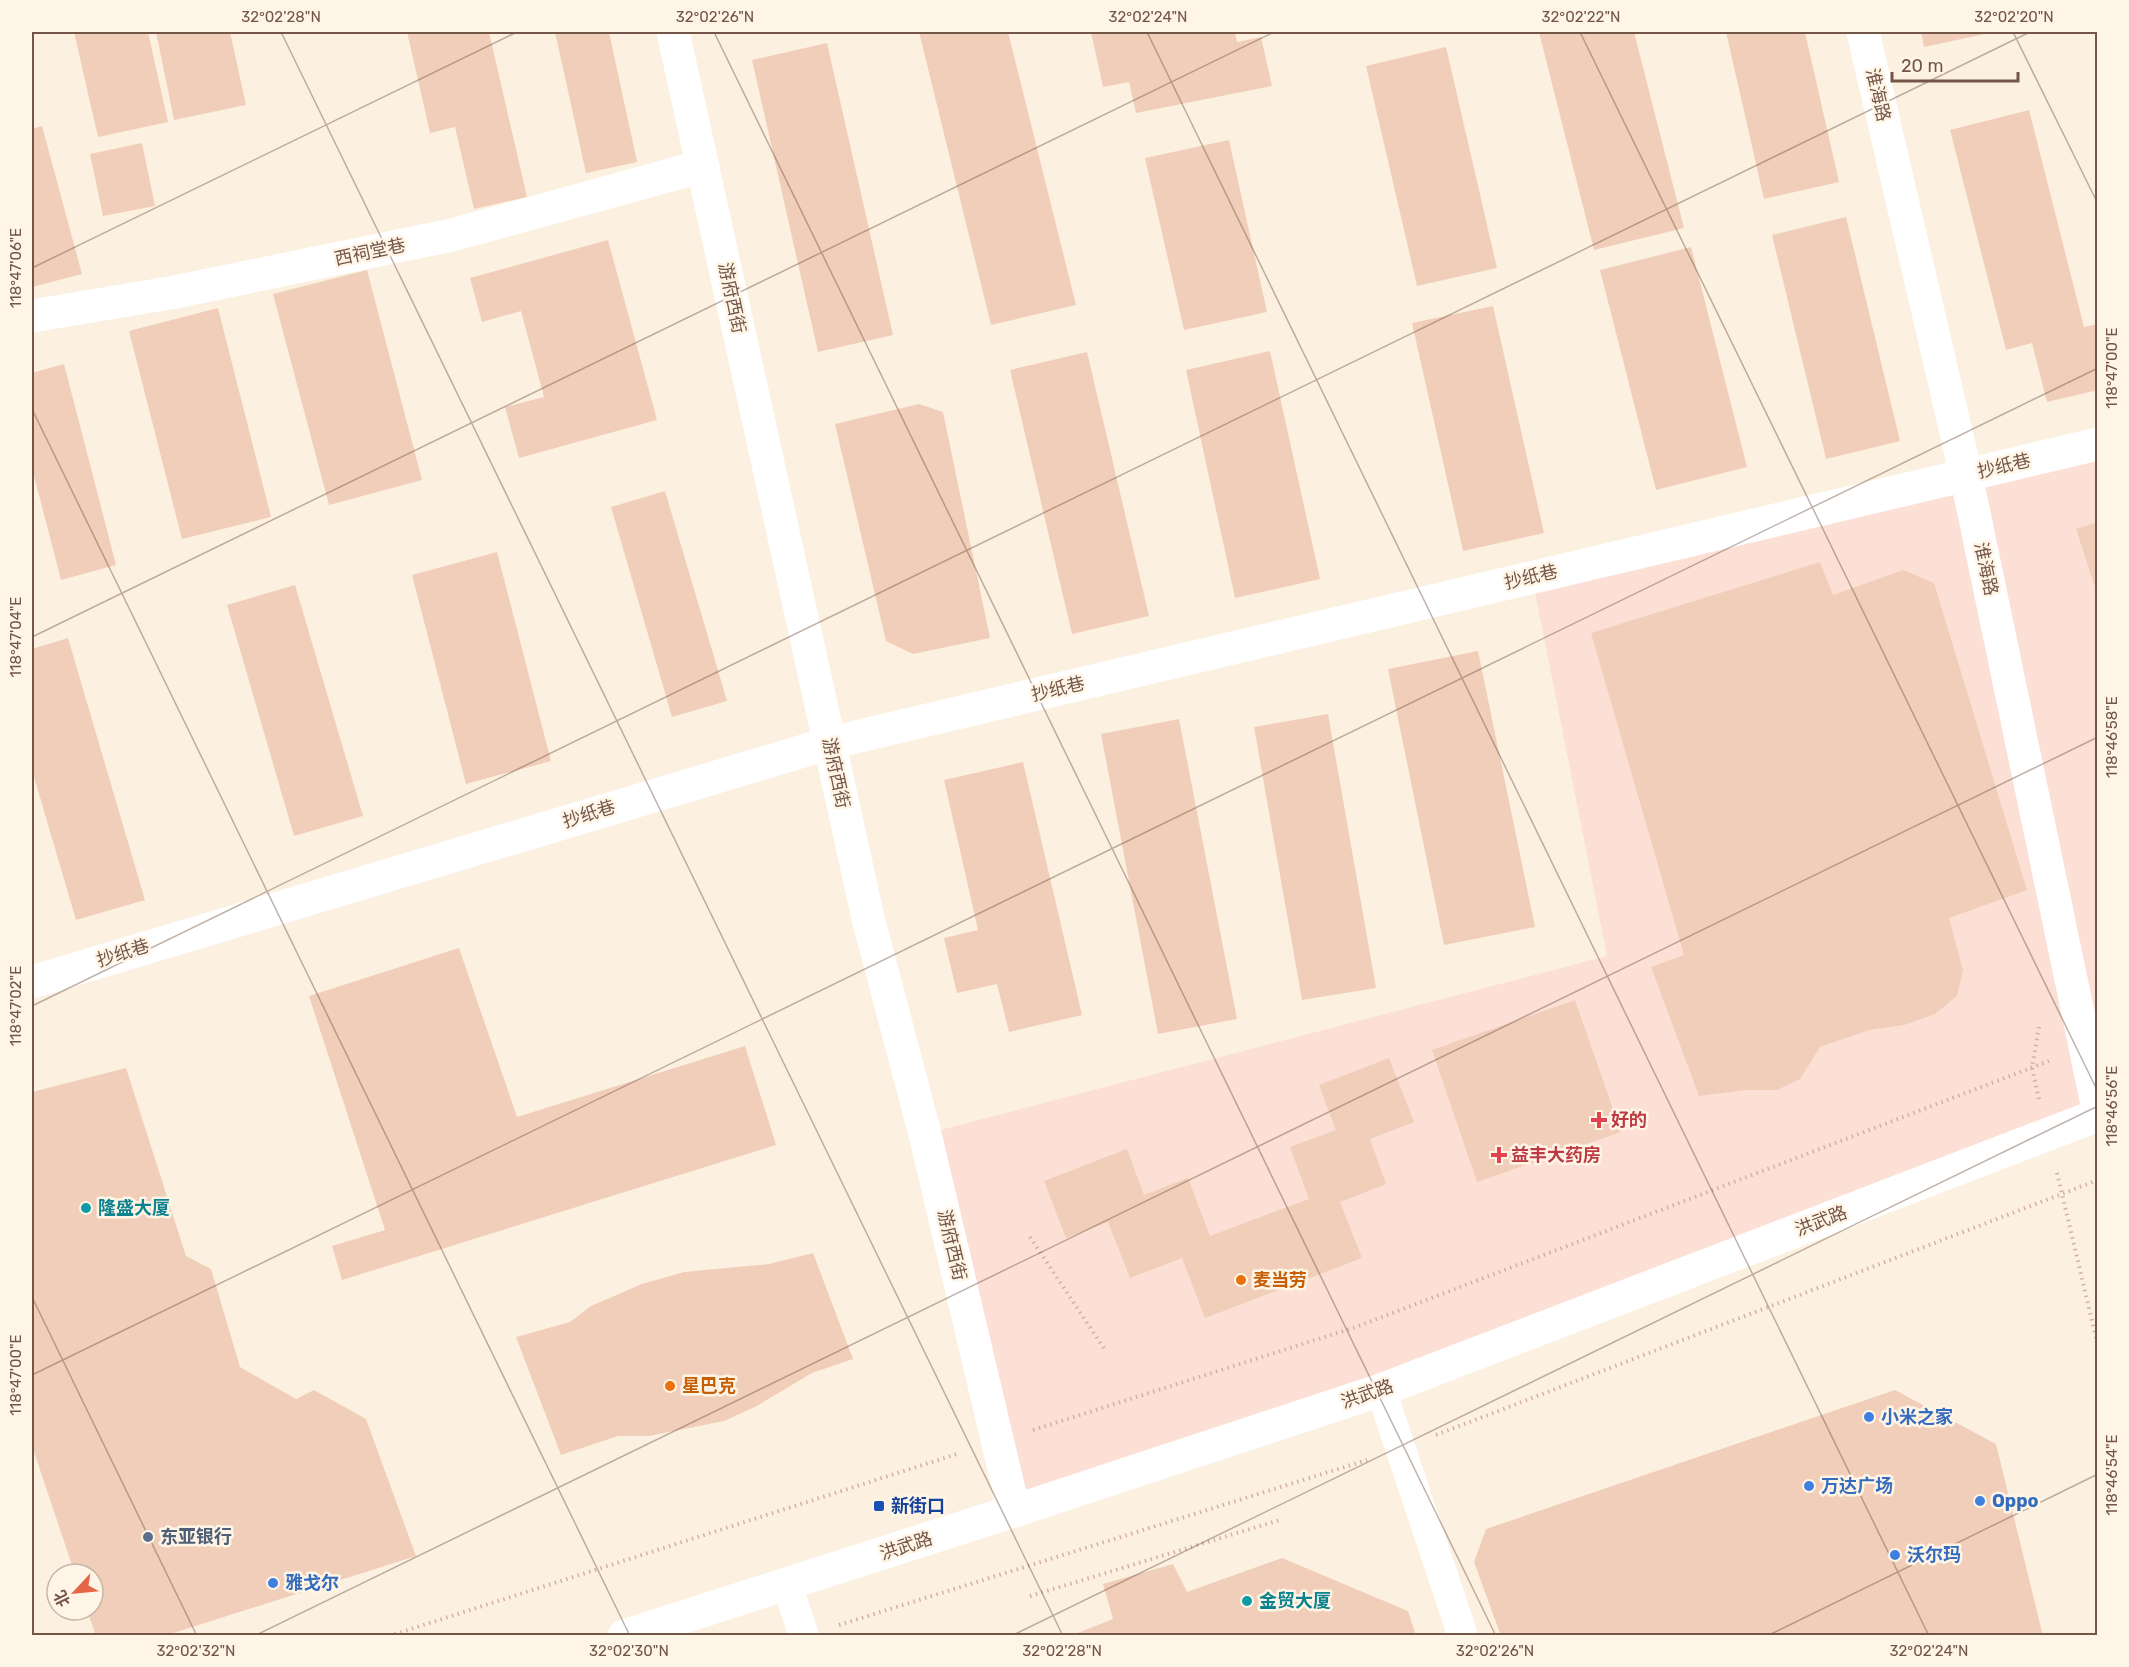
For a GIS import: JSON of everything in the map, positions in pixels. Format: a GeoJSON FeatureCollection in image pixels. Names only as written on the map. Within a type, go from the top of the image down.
{"type":"FeatureCollection","features":[{"type":"Feature","properties":{"kind":"street","name":"游府西街"},"geometry":{"type":"LineString","coordinates":[[674,32],[868,918],[925,1134],[1014,1511]]}},
{"type":"Feature","properties":{"kind":"street","name":"淮海路"},"geometry":{"type":"LineString","coordinates":[[1863,32],[1966,475],[2097,1109]]}},
{"type":"Feature","properties":{"kind":"street","name":"西祠堂巷"},"geometry":{"type":"LineString","coordinates":[[32,316],[175,292],[452,235],[703,166]]}},
{"type":"Feature","properties":{"kind":"street","name":"抄纸巷"},"geometry":{"type":"LineString","coordinates":[[32,982],[830,742],[2097,444]]}},
{"type":"Feature","properties":{"kind":"street","name":"洪武路"},"geometry":{"type":"LineString","coordinates":[[624,1635],[787,1585],[1382,1390],[2097,1115]]}},
{"type":"Feature","properties":{"kind":"street"},"geometry":{"type":"LineString","coordinates":[[1382,1390],[1463,1635]]}},
{"type":"Feature","properties":{"kind":"street"},"geometry":{"type":"LineString","coordinates":[[787,1585],[817,1632]]}},
{"type":"Feature","properties":{"kind":"path"},"geometry":{"type":"LineString","coordinates":[[389,1635],[1356,1326],[2054,1060]]}},
{"type":"Feature","properties":{"kind":"path"},"geometry":{"type":"LineString","coordinates":[[817,1632],[1400,1449],[2097,1180]]}},
{"type":"Feature","properties":{"kind":"path"},"geometry":{"type":"LineString","coordinates":[[1030,1237],[1105,1350]]}},
{"type":"Feature","properties":{"kind":"path"},"geometry":{"type":"LineString","coordinates":[[1030,1596],[1280,1520]]}},
{"type":"Feature","properties":{"kind":"shaded area"},"geometry":{"type":"Polygon","coordinates":[[[2097,444],[2097,1115],[1014,1511],[925,1134],[1607,956],[1532,577],[2097,444]]]}},
{"type":"Feature","properties":{"kind":"building"},"geometry":{"type":"Polygon","coordinates":[[[74,32],[148,32],[168,122],[98,137],[74,32]]]}},
{"type":"Feature","properties":{"kind":"building"},"geometry":{"type":"Polygon","coordinates":[[[156,32],[230,32],[246,105],[174,120],[156,32]]]}},
{"type":"Feature","properties":{"kind":"building"},"geometry":{"type":"Polygon","coordinates":[[[407,32],[489,32],[527,197],[474,209],[455,127],[430,133],[407,32]]]}},
{"type":"Feature","properties":{"kind":"building"},"geometry":{"type":"Polygon","coordinates":[[[555,32],[609,32],[637,162],[586,173],[555,32]]]}},
{"type":"Feature","properties":{"kind":"building"},"geometry":{"type":"Polygon","coordinates":[[[919,32],[1008,32],[1076,305],[991,325],[919,32]]]}},
{"type":"Feature","properties":{"kind":"building"},"geometry":{"type":"Polygon","coordinates":[[[1091,32],[1235,32],[1237,42],[1261,37],[1272,86],[1136,113],[1129,82],[1103,87],[1091,32]]]}},
{"type":"Feature","properties":{"kind":"building"},"geometry":{"type":"Polygon","coordinates":[[[1539,32],[1634,32],[1684,228],[1594,250],[1539,32]]]}},
{"type":"Feature","properties":{"kind":"building"},"geometry":{"type":"Polygon","coordinates":[[[1726,32],[1805,32],[1839,182],[1764,199],[1726,32]]]}},
{"type":"Feature","properties":{"kind":"building"},"geometry":{"type":"Polygon","coordinates":[[[1921,32],[1994,32],[1924,47],[1921,32]]]}},
{"type":"Feature","properties":{"kind":"building"},"geometry":{"type":"Polygon","coordinates":[[[827,43],[893,335],[818,352],[752,60],[827,43]]]}},
{"type":"Feature","properties":{"kind":"building"},"geometry":{"type":"Polygon","coordinates":[[[1446,47],[1497,268],[1417,286],[1366,66],[1446,47]]]}},
{"type":"Feature","properties":{"kind":"building"},"geometry":{"type":"Polygon","coordinates":[[[2029,110],[2084,327],[2098,324],[2098,390],[2047,402],[2032,343],[2006,350],[1950,130],[2029,110]]]}},
{"type":"Feature","properties":{"kind":"building"},"geometry":{"type":"Polygon","coordinates":[[[42,126],[82,274],[32,287],[32,129],[42,126]]]}},
{"type":"Feature","properties":{"kind":"building"},"geometry":{"type":"Polygon","coordinates":[[[1229,140],[1267,312],[1184,330],[1145,158],[1229,140]]]}},
{"type":"Feature","properties":{"kind":"building"},"geometry":{"type":"Polygon","coordinates":[[[142,143],[155,206],[103,216],[90,154],[142,143]]]}},
{"type":"Feature","properties":{"kind":"building"},"geometry":{"type":"Polygon","coordinates":[[[1846,217],[1900,441],[1826,459],[1772,235],[1846,217]]]}},
{"type":"Feature","properties":{"kind":"building"},"geometry":{"type":"Polygon","coordinates":[[[608,240],[657,420],[519,458],[505,407],[544,397],[521,311],[482,322],[470,278],[608,240]]]}},
{"type":"Feature","properties":{"kind":"building"},"geometry":{"type":"Polygon","coordinates":[[[1691,247],[1747,467],[1656,490],[1600,270],[1691,247]]]}},
{"type":"Feature","properties":{"kind":"building"},"geometry":{"type":"Polygon","coordinates":[[[367,270],[422,480],[329,505],[273,294],[367,270]]]}},
{"type":"Feature","properties":{"kind":"building"},"geometry":{"type":"Polygon","coordinates":[[[1493,306],[1544,533],[1463,551],[1412,323],[1493,306]]]}},
{"type":"Feature","properties":{"kind":"building"},"geometry":{"type":"Polygon","coordinates":[[[218,308],[271,517],[182,539],[129,331],[218,308]]]}},
{"type":"Feature","properties":{"kind":"building"},"geometry":{"type":"Polygon","coordinates":[[[1270,351],[1320,579],[1235,598],[1186,370],[1270,351]]]}},
{"type":"Feature","properties":{"kind":"building"},"geometry":{"type":"Polygon","coordinates":[[[1087,352],[1149,616],[1072,634],[1010,370],[1087,352]]]}},
{"type":"Feature","properties":{"kind":"building"},"geometry":{"type":"Polygon","coordinates":[[[64,364],[116,565],[61,580],[32,468],[32,373],[64,364]]]}},
{"type":"Feature","properties":{"kind":"building"},"geometry":{"type":"Polygon","coordinates":[[[919,404],[943,412],[990,638],[913,654],[886,641],[835,424],[919,404]]]}},
{"type":"Feature","properties":{"kind":"building"},"geometry":{"type":"Polygon","coordinates":[[[665,491],[727,701],[672,717],[611,507],[665,491]]]}},
{"type":"Feature","properties":{"kind":"building"},"geometry":{"type":"Polygon","coordinates":[[[2098,522],[2098,593],[2097,593],[2076,529],[2098,522]]]}},
{"type":"Feature","properties":{"kind":"building"},"geometry":{"type":"Polygon","coordinates":[[[497,552],[551,761],[466,784],[412,575],[497,552]]]}},
{"type":"Feature","properties":{"kind":"building"},"geometry":{"type":"Polygon","coordinates":[[[1820,562],[1833,595],[1903,570],[1934,583],[2027,890],[1949,918],[1963,970],[1957,996],[1935,1014],[1904,1025],[1869,1030],[1820,1047],[1800,1079],[1777,1090],[1746,1090],[1699,1096],[1651,967],[1684,955],[1591,633],[1820,562]]]}},
{"type":"Feature","properties":{"kind":"building"},"geometry":{"type":"Polygon","coordinates":[[[295,585],[363,816],[294,836],[227,605],[295,585]]]}},
{"type":"Feature","properties":{"kind":"building"},"geometry":{"type":"Polygon","coordinates":[[[68,638],[145,900],[76,920],[32,770],[32,649],[68,638]]]}},
{"type":"Feature","properties":{"kind":"building"},"geometry":{"type":"Polygon","coordinates":[[[1478,651],[1535,927],[1444,945],[1388,669],[1478,651]]]}},
{"type":"Feature","properties":{"kind":"building"},"geometry":{"type":"Polygon","coordinates":[[[1328,714],[1376,988],[1302,1000],[1254,727],[1328,714]]]}},
{"type":"Feature","properties":{"kind":"building"},"geometry":{"type":"Polygon","coordinates":[[[1179,719],[1237,1019],[1158,1034],[1101,734],[1179,719]]]}},
{"type":"Feature","properties":{"kind":"building"},"geometry":{"type":"Polygon","coordinates":[[[1023,762],[1082,1015],[1009,1032],[997,984],[957,993],[944,938],[978,930],[944,780],[1023,762]]]}},
{"type":"Feature","properties":{"kind":"building"},"geometry":{"type":"Polygon","coordinates":[[[459,948],[517,1117],[745,1046],[776,1145],[342,1280],[332,1246],[385,1230],[309,996],[459,948]]]}},
{"type":"Feature","properties":{"kind":"building"},"geometry":{"type":"Polygon","coordinates":[[[1575,1000],[1621,1132],[1477,1182],[1432,1050],[1575,1000]]]}},
{"type":"Feature","properties":{"kind":"building"},"geometry":{"type":"Polygon","coordinates":[[[1389,1058],[1414,1122],[1370,1139],[1386,1184],[1340,1202],[1362,1258],[1205,1318],[1182,1258],[1130,1278],[1108,1222],[1066,1238],[1044,1181],[1127,1149],[1144,1195],[1188,1178],[1210,1236],[1309,1199],[1290,1147],[1336,1130],[1319,1085],[1389,1058]]]}},
{"type":"Feature","properties":{"kind":"building"},"geometry":{"type":"Polygon","coordinates":[[[126,1068],[186,1256],[211,1269],[240,1367],[296,1399],[314,1390],[366,1419],[416,1556],[164,1636],[96,1636],[91,1622],[105,1622],[105,1562],[71,1562],[32,1446],[32,1092],[126,1068]]]}},
{"type":"Feature","properties":{"kind":"building"},"geometry":{"type":"Polygon","coordinates":[[[813,1253],[853,1359],[812,1373],[755,1407],[724,1421],[649,1436],[618,1436],[561,1455],[516,1337],[570,1322],[591,1306],[642,1284],[684,1272],[769,1264],[813,1253]]]}},
{"type":"Feature","properties":{"kind":"building","name":"万达广场"},"geometry":{"type":"Polygon","coordinates":[[[1895,1390],[1996,1444],[2043,1636],[1501,1636],[1474,1562],[1486,1529],[1895,1390]]]}},
{"type":"Feature","properties":{"kind":"building","name":"金贸大厦"},"geometry":{"type":"Polygon","coordinates":[[[1282,1558],[1408,1611],[1416,1636],[1070,1636],[1113,1619],[1103,1584],[1173,1564],[1187,1592],[1282,1558]]]}},
{"type":"Feature","properties":{"kind":"place","name":"好的"},"geometry":{"type":"Point","coordinates":[1599,1120]}},
{"type":"Feature","properties":{"kind":"place","name":"益丰大药房"},"geometry":{"type":"Point","coordinates":[1499,1155]}},
{"type":"Feature","properties":{"kind":"place","name":"隆盛大厦"},"geometry":{"type":"Point","coordinates":[86,1208]}},
{"type":"Feature","properties":{"kind":"place","name":"麦当劳"},"geometry":{"type":"Point","coordinates":[1241,1280]}},
{"type":"Feature","properties":{"kind":"place","name":"星巴克"},"geometry":{"type":"Point","coordinates":[670,1386]}},
{"type":"Feature","properties":{"kind":"place","name":"小米之家"},"geometry":{"type":"Point","coordinates":[1869,1417]}},
{"type":"Feature","properties":{"kind":"place","name":"万达广场"},"geometry":{"type":"Point","coordinates":[1809,1486]}},
{"type":"Feature","properties":{"kind":"place","name":"Oppo"},"geometry":{"type":"Point","coordinates":[1980,1501]}},
{"type":"Feature","properties":{"kind":"place","name":"新街口"},"geometry":{"type":"Point","coordinates":[879,1506]}},
{"type":"Feature","properties":{"kind":"place","name":"东亚银行"},"geometry":{"type":"Point","coordinates":[148,1537]}},
{"type":"Feature","properties":{"kind":"place","name":"沃尔玛"},"geometry":{"type":"Point","coordinates":[1895,1555]}},
{"type":"Feature","properties":{"kind":"place","name":"雅戈尔"},"geometry":{"type":"Point","coordinates":[273,1583]}},
{"type":"Feature","properties":{"kind":"place","name":"金贸大厦"},"geometry":{"type":"Point","coordinates":[1247,1601]}}]}
